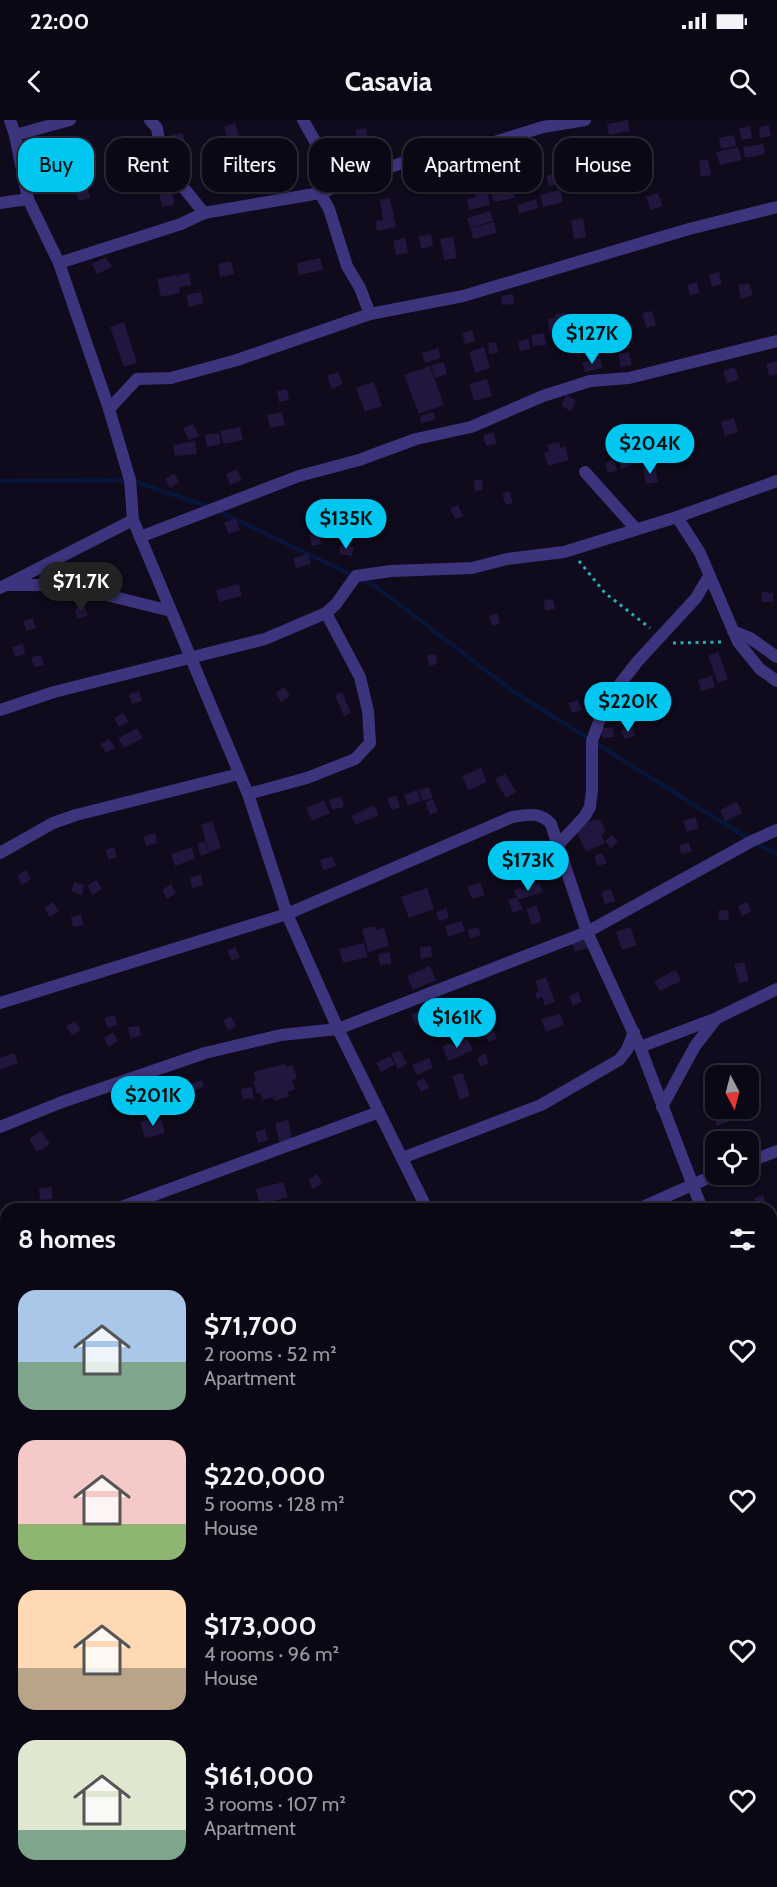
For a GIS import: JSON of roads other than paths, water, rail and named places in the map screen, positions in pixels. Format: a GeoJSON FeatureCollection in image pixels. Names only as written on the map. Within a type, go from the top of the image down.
{"type":"FeatureCollection","features":[{"type":"Feature","properties":{"kind":"street"},"geometry":{"type":"LineString","coordinates":[[10,120],[28,200],[59,263],[109,409],[130,480],[133,520],[248,794],[287,914],[338,1029],[424,1203]]}},
{"type":"Feature","properties":{"kind":"street"},"geometry":{"type":"LineString","coordinates":[[15,135],[70,120]]}},
{"type":"Feature","properties":{"kind":"street"},"geometry":{"type":"LineString","coordinates":[[150,120],[157,128],[162,161],[204,213]]}},
{"type":"Feature","properties":{"kind":"street"},"geometry":{"type":"LineString","coordinates":[[303,120],[316,143],[321,172],[320,193],[329,209],[347,266],[360,288],[370,314]]}},
{"type":"Feature","properties":{"kind":"street"},"geometry":{"type":"LineString","coordinates":[[59,263],[181,224],[204,213],[320,193],[411,160],[478,147],[543,127],[585,120]]}},
{"type":"Feature","properties":{"kind":"street"},"geometry":{"type":"LineString","coordinates":[[0,203],[28,200]]}},
{"type":"Feature","properties":{"kind":"street"},"geometry":{"type":"LineString","coordinates":[[109,409],[137,379],[171,378],[237,360],[370,314],[463,296],[689,229],[777,207]]}},
{"type":"Feature","properties":{"kind":"street"},"geometry":{"type":"LineString","coordinates":[[140,537],[299,476],[359,460],[416,439],[471,427],[543,396],[580,384],[629,378],[777,341]]}},
{"type":"Feature","properties":{"kind":"street"},"geometry":{"type":"LineString","coordinates":[[585,472],[636,529]]}},
{"type":"Feature","properties":{"kind":"street"},"geometry":{"type":"LineString","coordinates":[[0,710],[54,692],[265,639],[327,613],[356,576],[391,571],[472,568],[507,559],[570,550],[677,517],[777,481]]}},
{"type":"Feature","properties":{"kind":"street"},"geometry":{"type":"LineString","coordinates":[[677,517],[700,553],[736,636],[760,669],[777,681]]}},
{"type":"Feature","properties":{"kind":"street"},"geometry":{"type":"LineString","coordinates":[[4,586],[133,520]]}},
{"type":"Feature","properties":{"kind":"street"},"geometry":{"type":"LineString","coordinates":[[558,845],[585,816],[590,807],[592,741],[606,702],[637,662],[696,598],[709,576]]}},
{"type":"Feature","properties":{"kind":"street"},"geometry":{"type":"LineString","coordinates":[[4,586],[49,585],[82,589],[171,611]]}},
{"type":"Feature","properties":{"kind":"street"},"geometry":{"type":"LineString","coordinates":[[248,794],[308,778],[355,759],[370,743],[368,711],[360,677],[327,613]]}},
{"type":"Feature","properties":{"kind":"street"},"geometry":{"type":"LineString","coordinates":[[736,636],[750,638],[777,657]]}},
{"type":"Feature","properties":{"kind":"street"},"geometry":{"type":"LineString","coordinates":[[0,853],[53,823],[76,815],[239,774]]}},
{"type":"Feature","properties":{"kind":"street"},"geometry":{"type":"LineString","coordinates":[[0,1003],[287,914],[512,817],[534,814],[551,824],[586,933],[634,1032],[699,1203]]}},
{"type":"Feature","properties":{"kind":"street"},"geometry":{"type":"LineString","coordinates":[[0,1127],[62,1102],[205,1053],[281,1035],[338,1029],[586,933],[777,830]]}},
{"type":"Feature","properties":{"kind":"street"},"geometry":{"type":"LineString","coordinates":[[640,1047],[717,1018],[777,989]]}},
{"type":"Feature","properties":{"kind":"street"},"geometry":{"type":"LineString","coordinates":[[662,1107],[695,1046],[717,1018]]}},
{"type":"Feature","properties":{"kind":"street"},"geometry":{"type":"LineString","coordinates":[[402,1158],[541,1105],[619,1060],[627,1050],[634,1032]]}},
{"type":"Feature","properties":{"kind":"street"},"geometry":{"type":"LineString","coordinates":[[132,1203],[379,1112]]}},
{"type":"Feature","properties":{"kind":"street"},"geometry":{"type":"LineString","coordinates":[[759,1158],[777,1151]]}},
{"type":"Feature","properties":{"kind":"street"},"geometry":{"type":"LineString","coordinates":[[651,1203],[705,1179]]}},
{"type":"Feature","properties":{"kind":"waterway"},"geometry":{"type":"LineString","coordinates":[[0,481],[130,480],[209,507]]}},
{"type":"Feature","properties":{"kind":"waterway"},"geometry":{"type":"LineString","coordinates":[[216,510],[375,586],[514,692],[752,841],[777,854]]}}]}
